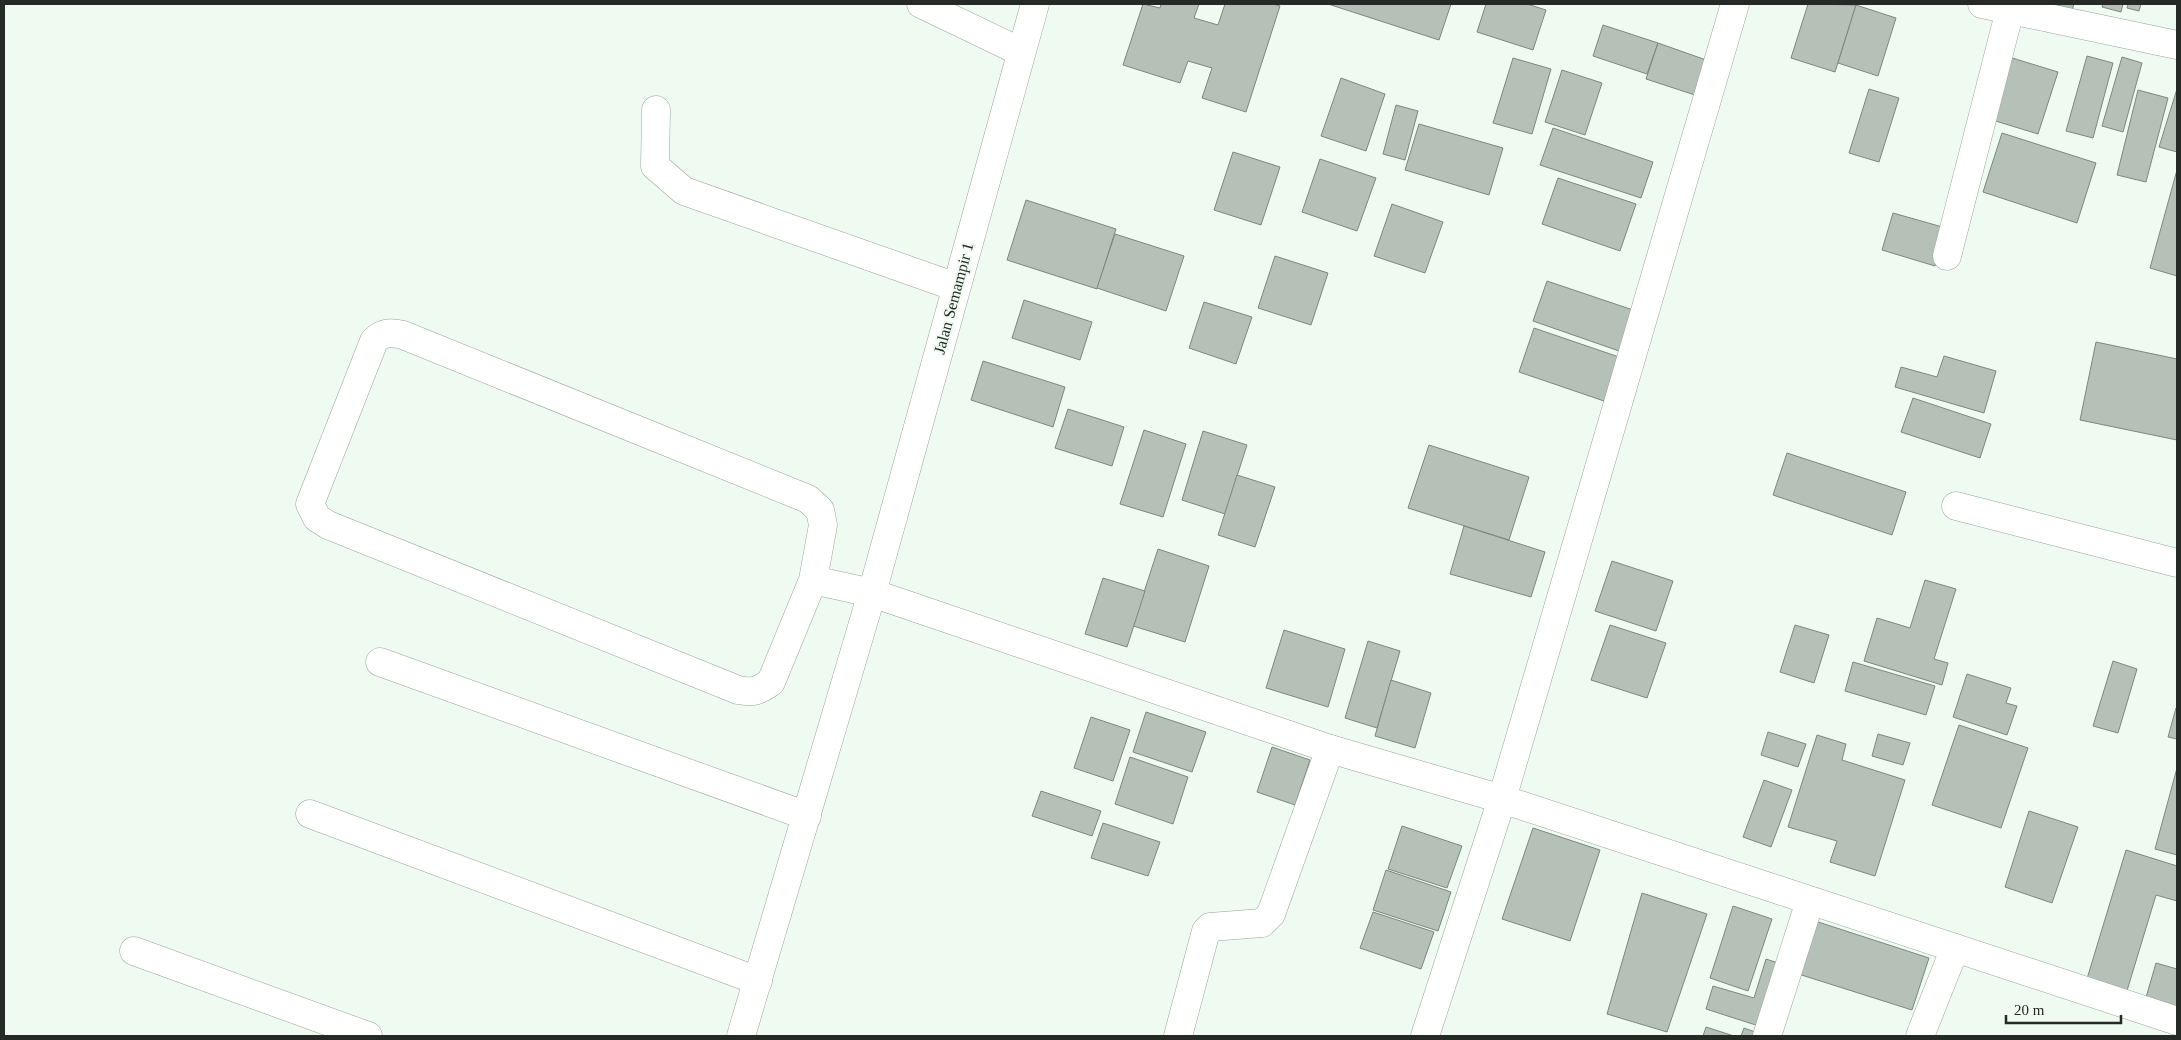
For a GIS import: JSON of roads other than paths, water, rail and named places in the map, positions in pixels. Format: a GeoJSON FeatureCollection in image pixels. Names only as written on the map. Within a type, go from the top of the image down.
{"type":"FeatureCollection","features":[{"type":"Feature","properties":{"kind":"street"},"geometry":{"type":"LineString","coordinates":[[921,4],[1021,52]]}},
{"type":"Feature","properties":{"kind":"street","name":"Jalan Semampir 1"},"geometry":{"type":"LineString","coordinates":[[741,1036],[872,593],[1035,4]]}},
{"type":"Feature","properties":{"kind":"street"},"geometry":{"type":"LineString","coordinates":[[1425,1036],[1502,799],[1735,4]]}},
{"type":"Feature","properties":{"kind":"street"},"geometry":{"type":"LineString","coordinates":[[1982,4],[2177,45]]}},
{"type":"Feature","properties":{"kind":"street"},"geometry":{"type":"LineString","coordinates":[[1947,256],[2010,10]]}},
{"type":"Feature","properties":{"kind":"street"},"geometry":{"type":"LineString","coordinates":[[656,110],[655,166],[684,191],[956,287]]}},
{"type":"Feature","properties":{"kind":"street"},"geometry":{"type":"LineString","coordinates":[[391,332],[808,500],[820,510],[822,525],[813,580],[771,682],[751,693],[738,690],[328,525],[317,518],[310,504],[374,341],[381,335],[391,332]]}},
{"type":"Feature","properties":{"kind":"street"},"geometry":{"type":"LineString","coordinates":[[1956,506],[2177,563]]}},
{"type":"Feature","properties":{"kind":"street"},"geometry":{"type":"LineString","coordinates":[[813,580],[872,593],[1330,748],[1502,799],[2177,1021]]}},
{"type":"Feature","properties":{"kind":"street"},"geometry":{"type":"LineString","coordinates":[[380,662],[807,816]]}},
{"type":"Feature","properties":{"kind":"street"},"geometry":{"type":"LineString","coordinates":[[1178,1036],[1206,930],[1210,926],[1262,923],[1271,914],[1330,748]]}},
{"type":"Feature","properties":{"kind":"street"},"geometry":{"type":"LineString","coordinates":[[310,814],[758,981]]}},
{"type":"Feature","properties":{"kind":"street"},"geometry":{"type":"LineString","coordinates":[[1767,1036],[1810,901]]}},
{"type":"Feature","properties":{"kind":"street"},"geometry":{"type":"LineString","coordinates":[[1920,1036],[1955,948]]}},
{"type":"Feature","properties":{"kind":"street"},"geometry":{"type":"LineString","coordinates":[[134,951],[368,1036]]}}]}
